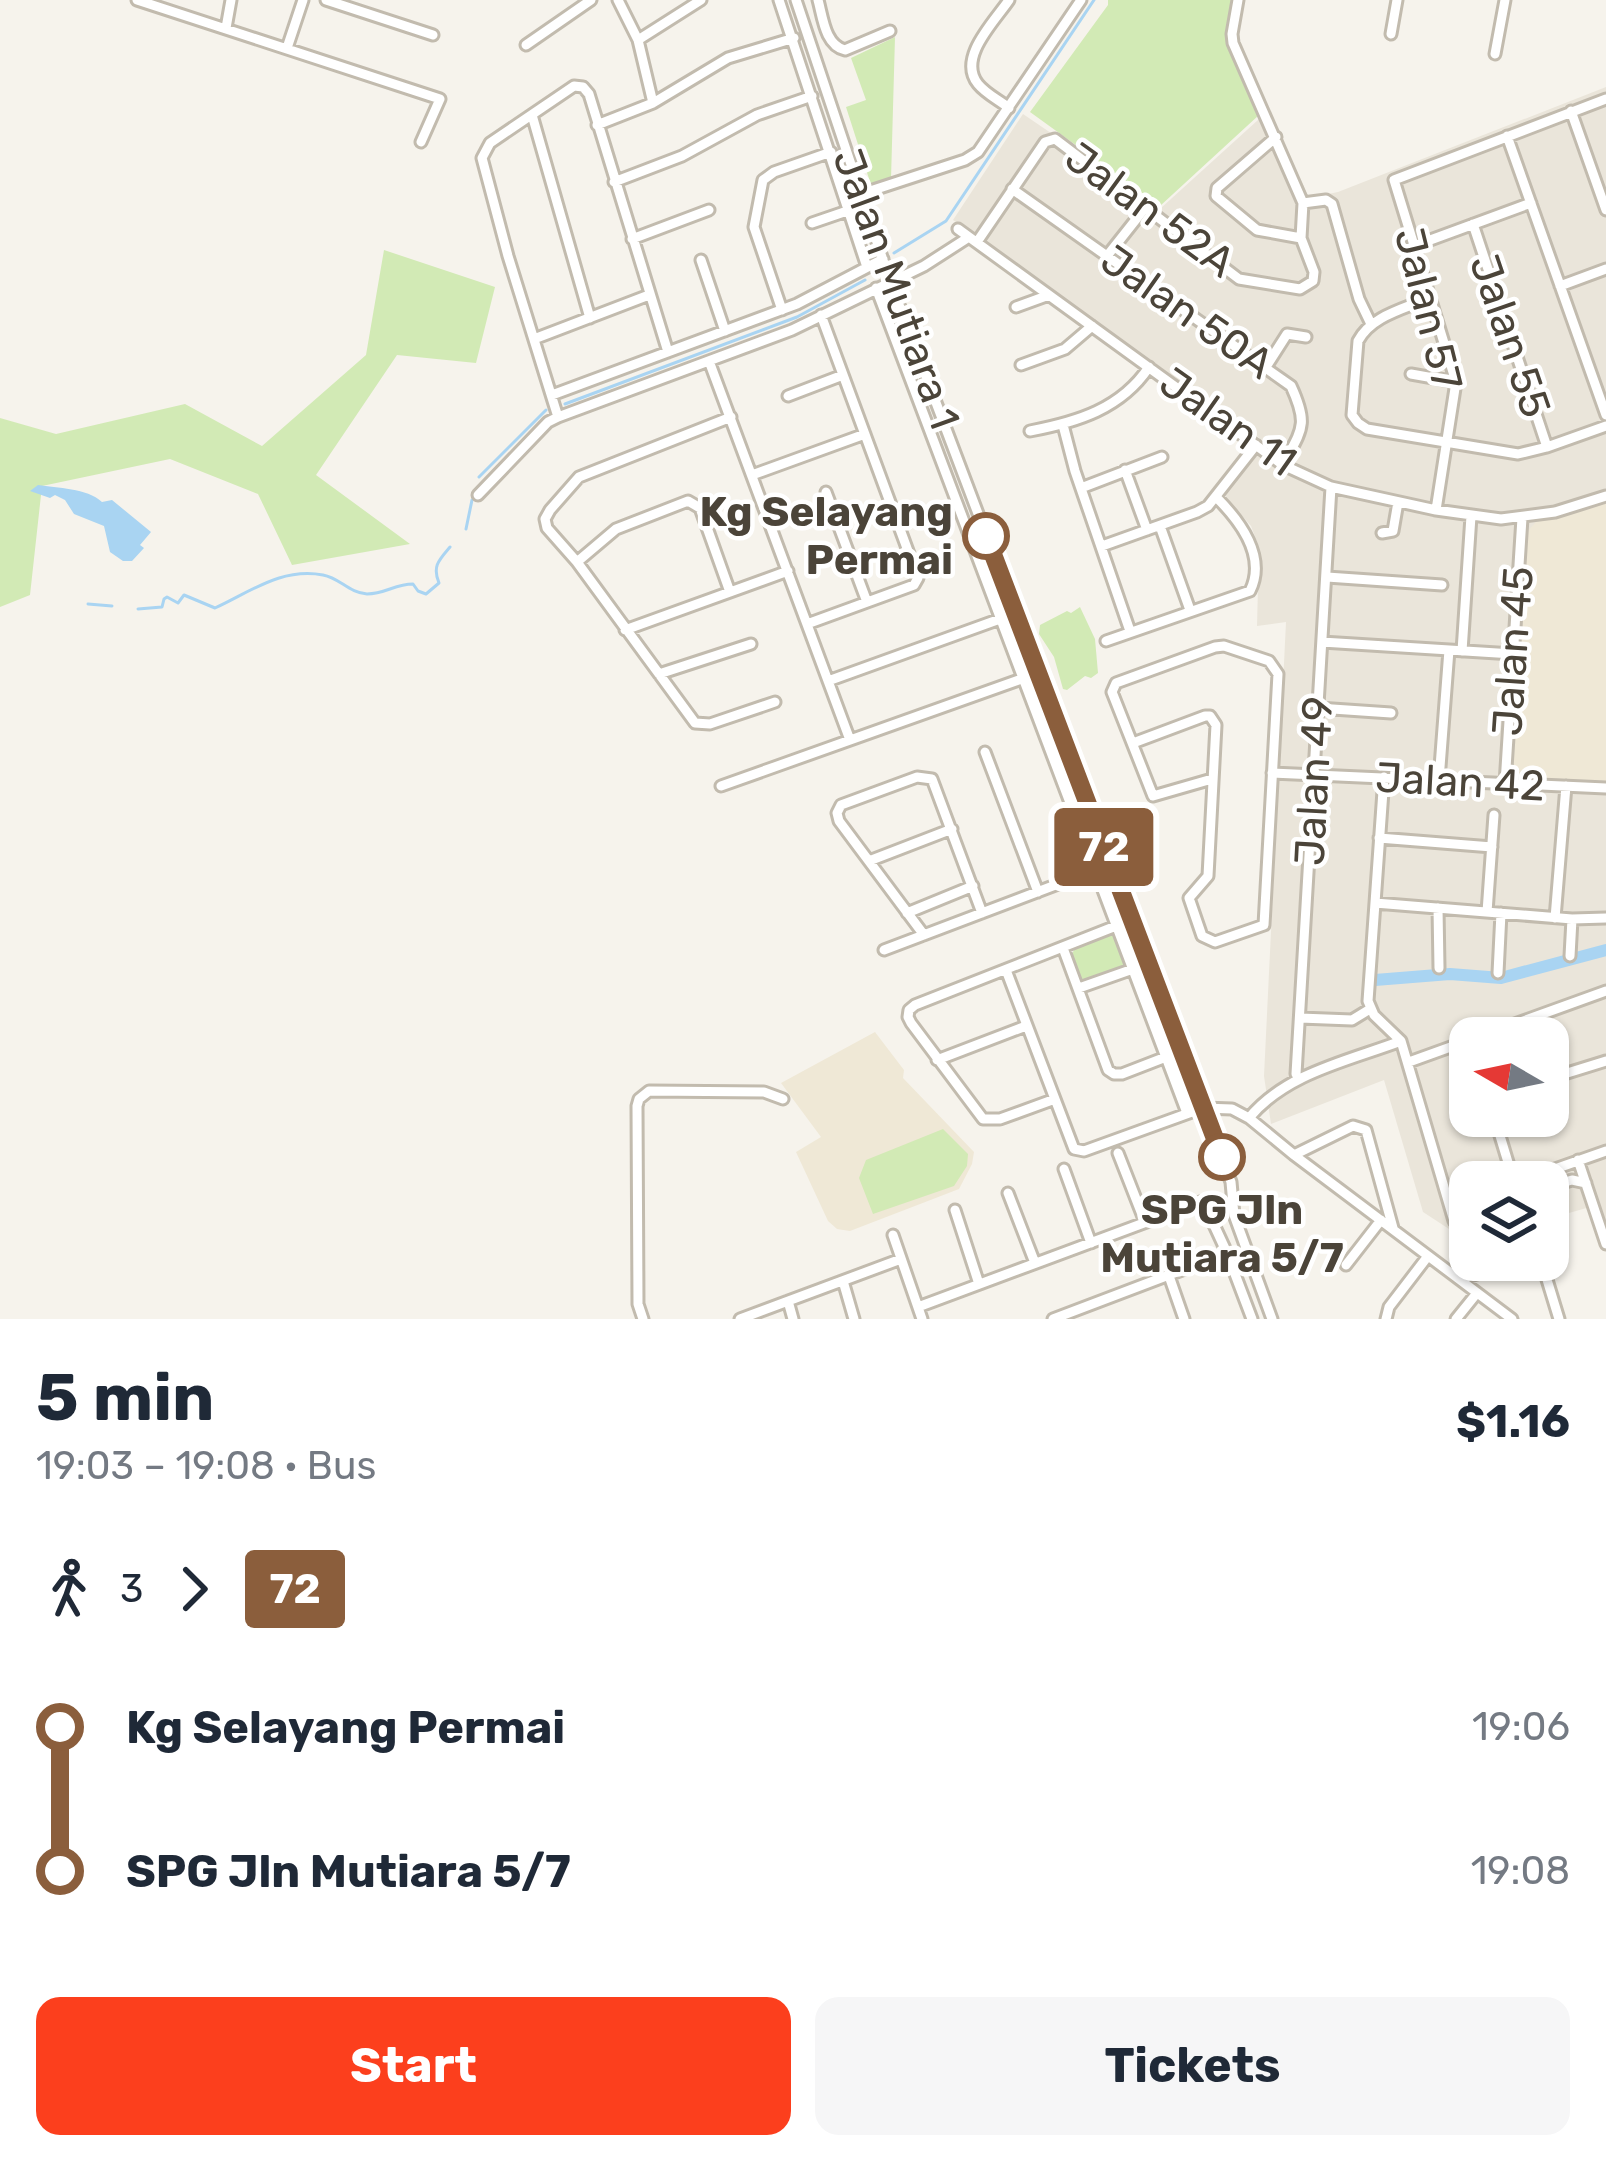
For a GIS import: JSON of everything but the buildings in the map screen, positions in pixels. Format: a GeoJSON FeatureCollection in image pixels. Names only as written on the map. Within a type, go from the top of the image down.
{"type":"FeatureCollection","features":[{"type":"Feature","properties":{"kind":"street"},"geometry":{"type":"LineString","coordinates":[[136,0],[172,6],[440,99],[421,142]]}},
{"type":"Feature","properties":{"kind":"street"},"geometry":{"type":"LineString","coordinates":[[226,28],[231,0]]}},
{"type":"Feature","properties":{"kind":"street"},"geometry":{"type":"LineString","coordinates":[[287,48],[303,0]]}},
{"type":"Feature","properties":{"kind":"street"},"geometry":{"type":"LineString","coordinates":[[326,0],[433,35]]}},
{"type":"Feature","properties":{"kind":"street"},"geometry":{"type":"LineString","coordinates":[[526,45],[591,0]]}},
{"type":"Feature","properties":{"kind":"street"},"geometry":{"type":"LineString","coordinates":[[618,0],[638,40],[653,104]]}},
{"type":"Feature","properties":{"kind":"street"},"geometry":{"type":"LineString","coordinates":[[638,40],[701,0]]}},
{"type":"Feature","properties":{"kind":"street"},"geometry":{"type":"LineString","coordinates":[[779,0],[867,267]]}},
{"type":"Feature","properties":{"kind":"street","name":"Jalan Mutiara 1"},"geometry":{"type":"LineString","coordinates":[[796,0],[890,281],[1231,1181],[1234,1215],[1272,1319]]}},
{"type":"Feature","properties":{"kind":"street"},"geometry":{"type":"LineString","coordinates":[[818,0],[831,44],[844,50],[890,31]]}},
{"type":"Feature","properties":{"kind":"street"},"geometry":{"type":"LineString","coordinates":[[1009,0],[972,55],[971,68],[982,88],[1009,108]]}},
{"type":"Feature","properties":{"kind":"street"},"geometry":{"type":"LineString","coordinates":[[861,194],[978,152],[1081,0]]}},
{"type":"Feature","properties":{"kind":"street","name":"Jalan 52A"},"geometry":{"type":"LineString","coordinates":[[1012,189],[1045,142],[1055,140],[1239,279],[1300,290],[1309,286],[1314,272],[1301,238],[1304,203],[1234,43],[1238,0]]}},
{"type":"Feature","properties":{"kind":"street"},"geometry":{"type":"LineString","coordinates":[[1391,34],[1397,0]]}},
{"type":"Feature","properties":{"kind":"street"},"geometry":{"type":"LineString","coordinates":[[1495,54],[1504,0]]}},
{"type":"Feature","properties":{"kind":"street"},"geometry":{"type":"LineString","coordinates":[[597,125],[653,104],[728,58],[794,38]]}},
{"type":"Feature","properties":{"kind":"street"},"geometry":{"type":"LineString","coordinates":[[558,416],[483,162],[486,146],[574,86],[589,94],[668,352]]}},
{"type":"Feature","properties":{"kind":"street"},"geometry":{"type":"LineString","coordinates":[[614,182],[682,156],[757,115],[812,96]]}},
{"type":"Feature","properties":{"kind":"street"},"geometry":{"type":"LineString","coordinates":[[1606,98],[1507,136],[1606,415]]}},
{"type":"Feature","properties":{"kind":"street"},"geometry":{"type":"LineString","coordinates":[[1571,111],[1606,210]]}},
{"type":"Feature","properties":{"kind":"street"},"geometry":{"type":"LineString","coordinates":[[532,115],[590,318]]}},
{"type":"Feature","properties":{"kind":"street","name":"Jalan 57"},"geometry":{"type":"LineString","coordinates":[[1436,510],[1456,382],[1394,180],[1507,136]]}},
{"type":"Feature","properties":{"kind":"street"},"geometry":{"type":"LineString","coordinates":[[1276,137],[1217,188],[1216,196],[1257,230],[1301,238]]}},
{"type":"Feature","properties":{"kind":"street"},"geometry":{"type":"LineString","coordinates":[[782,310],[754,227],[763,180],[831,152]]}},
{"type":"Feature","properties":{"kind":"street"},"geometry":{"type":"LineString","coordinates":[[478,495],[558,416],[792,330],[924,266],[973,239],[1012,189]]}},
{"type":"Feature","properties":{"kind":"street","name":"Jalan 50A"},"geometry":{"type":"LineString","coordinates":[[1012,189],[1291,386],[1303,427],[1283,465]]}},
{"type":"Feature","properties":{"kind":"street"},"geometry":{"type":"LineString","coordinates":[[1304,203],[1326,200],[1332,204],[1359,299],[1371,324]]}},
{"type":"Feature","properties":{"kind":"street"},"geometry":{"type":"LineString","coordinates":[[1414,246],[1531,203]]}},
{"type":"Feature","properties":{"kind":"street"},"geometry":{"type":"LineString","coordinates":[[1107,256],[1145,208]]}},
{"type":"Feature","properties":{"kind":"street"},"geometry":{"type":"LineString","coordinates":[[812,223],[850,209]]}},
{"type":"Feature","properties":{"kind":"street"},"geometry":{"type":"LineString","coordinates":[[632,239],[710,210]]}},
{"type":"Feature","properties":{"kind":"street","name":"Jalan 55"},"geometry":{"type":"LineString","coordinates":[[1472,224],[1547,447]]}},
{"type":"Feature","properties":{"kind":"street","name":"Jalan 11"},"geometry":{"type":"LineString","coordinates":[[958,229],[1283,465],[1331,487],[1501,519],[1555,512],[1606,496]]}},
{"type":"Feature","properties":{"kind":"street"},"geometry":{"type":"LineString","coordinates":[[552,395],[782,310],[883,259]]}},
{"type":"Feature","properties":{"kind":"street"},"geometry":{"type":"LineString","coordinates":[[701,260],[725,331]]}},
{"type":"Feature","properties":{"kind":"street"},"geometry":{"type":"LineString","coordinates":[[1560,286],[1606,269]]}},
{"type":"Feature","properties":{"kind":"street"},"geometry":{"type":"LineString","coordinates":[[876,288],[1187,1113]]}},
{"type":"Feature","properties":{"kind":"street"},"geometry":{"type":"LineString","coordinates":[[1016,307],[1049,295]]}},
{"type":"Feature","properties":{"kind":"street"},"geometry":{"type":"LineString","coordinates":[[534,339],[649,296]]}},
{"type":"Feature","properties":{"kind":"street"},"geometry":{"type":"LineString","coordinates":[[1429,298],[1371,324],[1358,341],[1352,415],[1358,423],[1367,429],[1518,454],[1606,426]]}},
{"type":"Feature","properties":{"kind":"street"},"geometry":{"type":"LineString","coordinates":[[807,624],[914,585],[918,578],[821,316]]}},
{"type":"Feature","properties":{"kind":"street"},"geometry":{"type":"LineString","coordinates":[[1021,365],[1065,349],[1092,326]]}},
{"type":"Feature","properties":{"kind":"street"},"geometry":{"type":"LineString","coordinates":[[1266,368],[1287,334],[1306,337]]}},
{"type":"Feature","properties":{"kind":"street"},"geometry":{"type":"LineString","coordinates":[[710,361],[850,740]]}},
{"type":"Feature","properties":{"kind":"street"},"geometry":{"type":"LineString","coordinates":[[1030,431],[1063,424],[1119,401],[1138,385],[1149,367]]}},
{"type":"Feature","properties":{"kind":"street"},"geometry":{"type":"LineString","coordinates":[[1411,374],[1456,382]]}},
{"type":"Feature","properties":{"kind":"street"},"geometry":{"type":"LineString","coordinates":[[788,396],[843,375]]}},
{"type":"Feature","properties":{"kind":"street"},"geometry":{"type":"LineString","coordinates":[[730,418],[579,477],[545,519],[547,528],[695,723],[775,702]]}},
{"type":"Feature","properties":{"kind":"street"},"geometry":{"type":"LineString","coordinates":[[1063,424],[1130,631]]}},
{"type":"Feature","properties":{"kind":"street"},"geometry":{"type":"LineString","coordinates":[[752,475],[865,434]]}},
{"type":"Feature","properties":{"kind":"street"},"geometry":{"type":"LineString","coordinates":[[1102,546],[1197,512],[1216,498],[1256,446]]}},
{"type":"Feature","properties":{"kind":"street"},"geometry":{"type":"LineString","coordinates":[[1081,488],[1162,457]]}},
{"type":"Feature","properties":{"kind":"street"},"geometry":{"type":"LineString","coordinates":[[1125,470],[1147,530]]}},
{"type":"Feature","properties":{"kind":"street","name":"Jalan 49"},"geometry":{"type":"LineString","coordinates":[[1296,1074],[1331,487]]}},
{"type":"Feature","properties":{"kind":"street"},"geometry":{"type":"LineString","coordinates":[[826,492],[867,602]]}},
{"type":"Feature","properties":{"kind":"street"},"geometry":{"type":"LineString","coordinates":[[1106,641],[1250,591],[1256,577],[1246,534],[1216,498]]}},
{"type":"Feature","properties":{"kind":"street"},"geometry":{"type":"LineString","coordinates":[[577,562],[616,529],[688,500],[700,508],[730,592]]}},
{"type":"Feature","properties":{"kind":"street"},"geometry":{"type":"LineString","coordinates":[[1382,532],[1393,531],[1398,502]]}},
{"type":"Feature","properties":{"kind":"street"},"geometry":{"type":"LineString","coordinates":[[1462,651],[1471,516]]}},
{"type":"Feature","properties":{"kind":"street","name":"Jalan 45"},"geometry":{"type":"LineString","coordinates":[[1505,784],[1522,518]]}},
{"type":"Feature","properties":{"kind":"street"},"geometry":{"type":"LineString","coordinates":[[1160,526],[1190,610]]}},
{"type":"Feature","properties":{"kind":"street"},"geometry":{"type":"LineString","coordinates":[[626,630],[788,571]]}},
{"type":"Feature","properties":{"kind":"street"},"geometry":{"type":"LineString","coordinates":[[1327,577],[1442,585]]}},
{"type":"Feature","properties":{"kind":"street"},"geometry":{"type":"LineString","coordinates":[[828,681],[1000,619]]}},
{"type":"Feature","properties":{"kind":"street"},"geometry":{"type":"LineString","coordinates":[[1322,642],[1513,654]]}},
{"type":"Feature","properties":{"kind":"street"},"geometry":{"type":"LineString","coordinates":[[659,674],[752,644]]}},
{"type":"Feature","properties":{"kind":"street"},"geometry":{"type":"LineString","coordinates":[[1132,743],[1204,716],[1216,725],[1208,876],[1191,894],[1190,902],[1202,936],[1215,942],[1264,925],[1278,674],[1269,661],[1215,647],[1116,683],[1112,692],[1150,793],[1157,797],[1212,779]]}},
{"type":"Feature","properties":{"kind":"street"},"geometry":{"type":"LineString","coordinates":[[1439,780],[1449,650]]}},
{"type":"Feature","properties":{"kind":"street"},"geometry":{"type":"LineString","coordinates":[[721,786],[1038,673]]}},
{"type":"Feature","properties":{"kind":"street"},"geometry":{"type":"LineString","coordinates":[[1318,707],[1391,713]]}},
{"type":"Feature","properties":{"kind":"street"},"geometry":{"type":"LineString","coordinates":[[985,752],[1038,892]]}},
{"type":"Feature","properties":{"kind":"street","name":"Jalan 42"},"geometry":{"type":"LineString","coordinates":[[1272,773],[1606,788]]}},
{"type":"Feature","properties":{"kind":"street"},"geometry":{"type":"LineString","coordinates":[[924,935],[839,821],[841,805],[926,776],[933,780],[982,913]]}},
{"type":"Feature","properties":{"kind":"street"},"geometry":{"type":"LineString","coordinates":[[1384,777],[1368,1000],[1370,1009],[1401,1041],[1449,1204]]}},
{"type":"Feature","properties":{"kind":"street"},"geometry":{"type":"LineString","coordinates":[[1556,917],[1566,787]]}},
{"type":"Feature","properties":{"kind":"street"},"geometry":{"type":"LineString","coordinates":[[1487,912],[1494,815]]}},
{"type":"Feature","properties":{"kind":"street"},"geometry":{"type":"LineString","coordinates":[[869,861],[952,829]]}},
{"type":"Feature","properties":{"kind":"street"},"geometry":{"type":"LineString","coordinates":[[1379,838],[1492,848]]}},
{"type":"Feature","properties":{"kind":"street"},"geometry":{"type":"LineString","coordinates":[[884,950],[1095,870]]}},
{"type":"Feature","properties":{"kind":"street"},"geometry":{"type":"LineString","coordinates":[[907,913],[973,886]]}},
{"type":"Feature","properties":{"kind":"street"},"geometry":{"type":"LineString","coordinates":[[1375,903],[1606,918]]}},
{"type":"Feature","properties":{"kind":"street"},"geometry":{"type":"LineString","coordinates":[[1438,908],[1439,968]]}},
{"type":"Feature","properties":{"kind":"street"},"geometry":{"type":"LineString","coordinates":[[1498,973],[1501,914]]}},
{"type":"Feature","properties":{"kind":"street"},"geometry":{"type":"LineString","coordinates":[[1570,956],[1572,919]]}},
{"type":"Feature","properties":{"kind":"street"},"geometry":{"type":"LineString","coordinates":[[1054,1099],[990,1120],[982,1117],[910,1023],[909,1010],[1116,926]]}},
{"type":"Feature","properties":{"kind":"street"},"geometry":{"type":"LineString","coordinates":[[1063,948],[1108,1070],[1122,1074],[1166,1058]]}},
{"type":"Feature","properties":{"kind":"street"},"geometry":{"type":"LineString","coordinates":[[1079,988],[1132,969]]}},
{"type":"Feature","properties":{"kind":"street"},"geometry":{"type":"LineString","coordinates":[[1006,970],[1071,1144],[1082,1152],[1187,1113],[1226,1107],[1249,1118],[1449,1272]]}},
{"type":"Feature","properties":{"kind":"street"},"geometry":{"type":"LineString","coordinates":[[1534,1017],[1606,991]]}},
{"type":"Feature","properties":{"kind":"street"},"geometry":{"type":"LineString","coordinates":[[1300,1018],[1352,1021],[1370,1009]]}},
{"type":"Feature","properties":{"kind":"street"},"geometry":{"type":"LineString","coordinates":[[937,1060],[1026,1026]]}},
{"type":"Feature","properties":{"kind":"street"},"geometry":{"type":"LineString","coordinates":[[1249,1118],[1265,1098],[1296,1079],[1401,1041]]}},
{"type":"Feature","properties":{"kind":"street"},"geometry":{"type":"LineString","coordinates":[[1408,1062],[1449,1048]]}},
{"type":"Feature","properties":{"kind":"street"},"geometry":{"type":"LineString","coordinates":[[1569,1073],[1606,1061]]}},
{"type":"Feature","properties":{"kind":"street"},"geometry":{"type":"LineString","coordinates":[[644,1319],[638,1304],[637,1106],[643,1094],[764,1092],[783,1099]]}},
{"type":"Feature","properties":{"kind":"street"},"geometry":{"type":"LineString","coordinates":[[1294,1155],[1353,1126],[1366,1130],[1394,1229]]}},
{"type":"Feature","properties":{"kind":"street"},"geometry":{"type":"LineString","coordinates":[[1569,1163],[1606,1150]]}},
{"type":"Feature","properties":{"kind":"street"},"geometry":{"type":"LineString","coordinates":[[1118,1153],[1145,1222]]}},
{"type":"Feature","properties":{"kind":"street"},"geometry":{"type":"LineString","coordinates":[[1578,1160],[1606,1244]]}},
{"type":"Feature","properties":{"kind":"street"},"geometry":{"type":"LineString","coordinates":[[1064,1169],[1091,1243]]}},
{"type":"Feature","properties":{"kind":"street"},"geometry":{"type":"LineString","coordinates":[[1569,1181],[1586,1183]]}},
{"type":"Feature","properties":{"kind":"street"},"geometry":{"type":"LineString","coordinates":[[1008,1193],[1035,1264]]}},
{"type":"Feature","properties":{"kind":"street"},"geometry":{"type":"LineString","coordinates":[[918,1307],[1204,1201],[1252,1319]]}},
{"type":"Feature","properties":{"kind":"street"},"geometry":{"type":"LineString","coordinates":[[955,1210],[979,1284]]}},
{"type":"Feature","properties":{"kind":"street"},"geometry":{"type":"LineString","coordinates":[[1346,1265],[1381,1220]]}},
{"type":"Feature","properties":{"kind":"street"},"geometry":{"type":"LineString","coordinates":[[893,1235],[922,1319]]}},
{"type":"Feature","properties":{"kind":"street"},"geometry":{"type":"LineString","coordinates":[[1053,1319],[1227,1252]]}},
{"type":"Feature","properties":{"kind":"street"},"geometry":{"type":"LineString","coordinates":[[1386,1319],[1389,1307],[1428,1256]]}},
{"type":"Feature","properties":{"kind":"street"},"geometry":{"type":"LineString","coordinates":[[740,1319],[902,1259]]}},
{"type":"Feature","properties":{"kind":"street"},"geometry":{"type":"LineString","coordinates":[[1169,1276],[1184,1319]]}},
{"type":"Feature","properties":{"kind":"street"},"geometry":{"type":"LineString","coordinates":[[843,1281],[854,1319]]}},
{"type":"Feature","properties":{"kind":"street"},"geometry":{"type":"LineString","coordinates":[[1462,1281],[1511,1318]]}},
{"type":"Feature","properties":{"kind":"street"},"geometry":{"type":"LineString","coordinates":[[1547,1281],[1559,1319]]}},
{"type":"Feature","properties":{"kind":"street"},"geometry":{"type":"LineString","coordinates":[[1456,1319],[1477,1293]]}},
{"type":"Feature","properties":{"kind":"street"},"geometry":{"type":"LineString","coordinates":[[788,1301],[793,1319]]}},
{"type":"Feature","properties":{"kind":"shaded area"},"geometry":{"type":"Polygon","coordinates":[[[1606,87],[1606,1234],[1597,1205],[1569,1213],[1569,1161],[1449,1161],[1449,1229],[1423,1212],[1384,1080],[1271,1124],[1264,1076],[1286,622],[1257,626],[1259,547],[1251,526],[1225,496],[1265,442],[953,220],[1023,114],[1161,208],[1269,110],[1309,198],[1338,192],[1606,87]]]}},
{"type":"Feature","properties":{"kind":"shaded area"},"geometry":{"type":"Polygon","coordinates":[[[1606,503],[1606,781],[1512,776],[1527,532],[1536,522],[1606,503]]]}},
{"type":"Feature","properties":{"kind":"shaded area"},"geometry":{"type":"Polygon","coordinates":[[[875,1032],[904,1070],[903,1078],[974,1152],[972,1164],[959,1189],[850,1231],[837,1229],[828,1221],[796,1152],[821,1137],[781,1083],[875,1032]]]}},
{"type":"Feature","properties":{"kind":"green space"},"geometry":{"type":"Polygon","coordinates":[[[1108,0],[1231,0],[1225,37],[1259,115],[1160,206],[1030,112],[1108,0]]]}},
{"type":"Feature","properties":{"kind":"green space"},"geometry":{"type":"Polygon","coordinates":[[[895,37],[891,179],[871,185],[846,107],[866,100],[851,58],[895,37]]]}},
{"type":"Feature","properties":{"kind":"green space"},"geometry":{"type":"Polygon","coordinates":[[[384,250],[495,287],[476,363],[397,355],[316,475],[410,544],[292,565],[258,494],[170,459],[42,486],[30,595],[0,607],[0,418],[56,434],[185,404],[262,446],[366,355],[384,250]]]}},
{"type":"Feature","properties":{"kind":"green space"},"geometry":{"type":"Polygon","coordinates":[[[1080,607],[1095,639],[1098,673],[1085,676],[1067,690],[1039,634],[1040,625],[1080,607]]]}},
{"type":"Feature","properties":{"kind":"green space"},"geometry":{"type":"Polygon","coordinates":[[[1111,935],[1118,937],[1128,967],[1083,984],[1072,954],[1075,948],[1111,935]]]}},
{"type":"Feature","properties":{"kind":"green space"},"geometry":{"type":"Polygon","coordinates":[[[943,1129],[968,1154],[967,1166],[954,1186],[873,1214],[859,1178],[866,1160],[943,1129]]]}},
{"type":"Feature","properties":{"kind":"water"},"geometry":{"type":"Polygon","coordinates":[[[38,485],[80,491],[102,502],[112,500],[151,532],[140,545],[144,548],[132,561],[123,561],[110,552],[104,526],[74,514],[55,495],[50,498],[30,491],[38,485]]]}},
{"type":"Feature","properties":{"kind":"waterway"},"geometry":{"type":"LineString","coordinates":[[894,253],[946,221],[1094,0]]}},
{"type":"Feature","properties":{"kind":"waterway"},"geometry":{"type":"LineString","coordinates":[[565,404],[797,317],[865,280]]}},
{"type":"Feature","properties":{"kind":"waterway"},"geometry":{"type":"LineString","coordinates":[[479,477],[546,410]]}},
{"type":"Feature","properties":{"kind":"waterway"},"geometry":{"type":"LineString","coordinates":[[466,529],[472,500]]}},
{"type":"Feature","properties":{"kind":"waterway"},"geometry":{"type":"LineString","coordinates":[[138,609],[162,607],[167,597],[178,603],[184,595],[215,608],[267,582],[308,573],[329,577],[361,593],[413,584],[426,594],[439,583],[437,568],[450,547]]}},
{"type":"Feature","properties":{"kind":"waterway"},"geometry":{"type":"LineString","coordinates":[[88,604],[112,606]]}},
{"type":"Feature","properties":{"kind":"waterway"},"geometry":{"type":"LineString","coordinates":[[1375,980],[1450,974],[1501,978],[1606,950]]}},
{"type":"Feature","properties":{"kind":"bus line","name":"72"},"geometry":{"type":"LineString","coordinates":[[986,536],[1222,1157]]}},
{"type":"Feature","properties":{"kind":"place","name":"Kg Selayang Permai"},"geometry":{"type":"Point","coordinates":[986,536]}},
{"type":"Feature","properties":{"kind":"place","name":"SPG Jln Mutiara 5/7"},"geometry":{"type":"Point","coordinates":[1222,1157]}}]}
